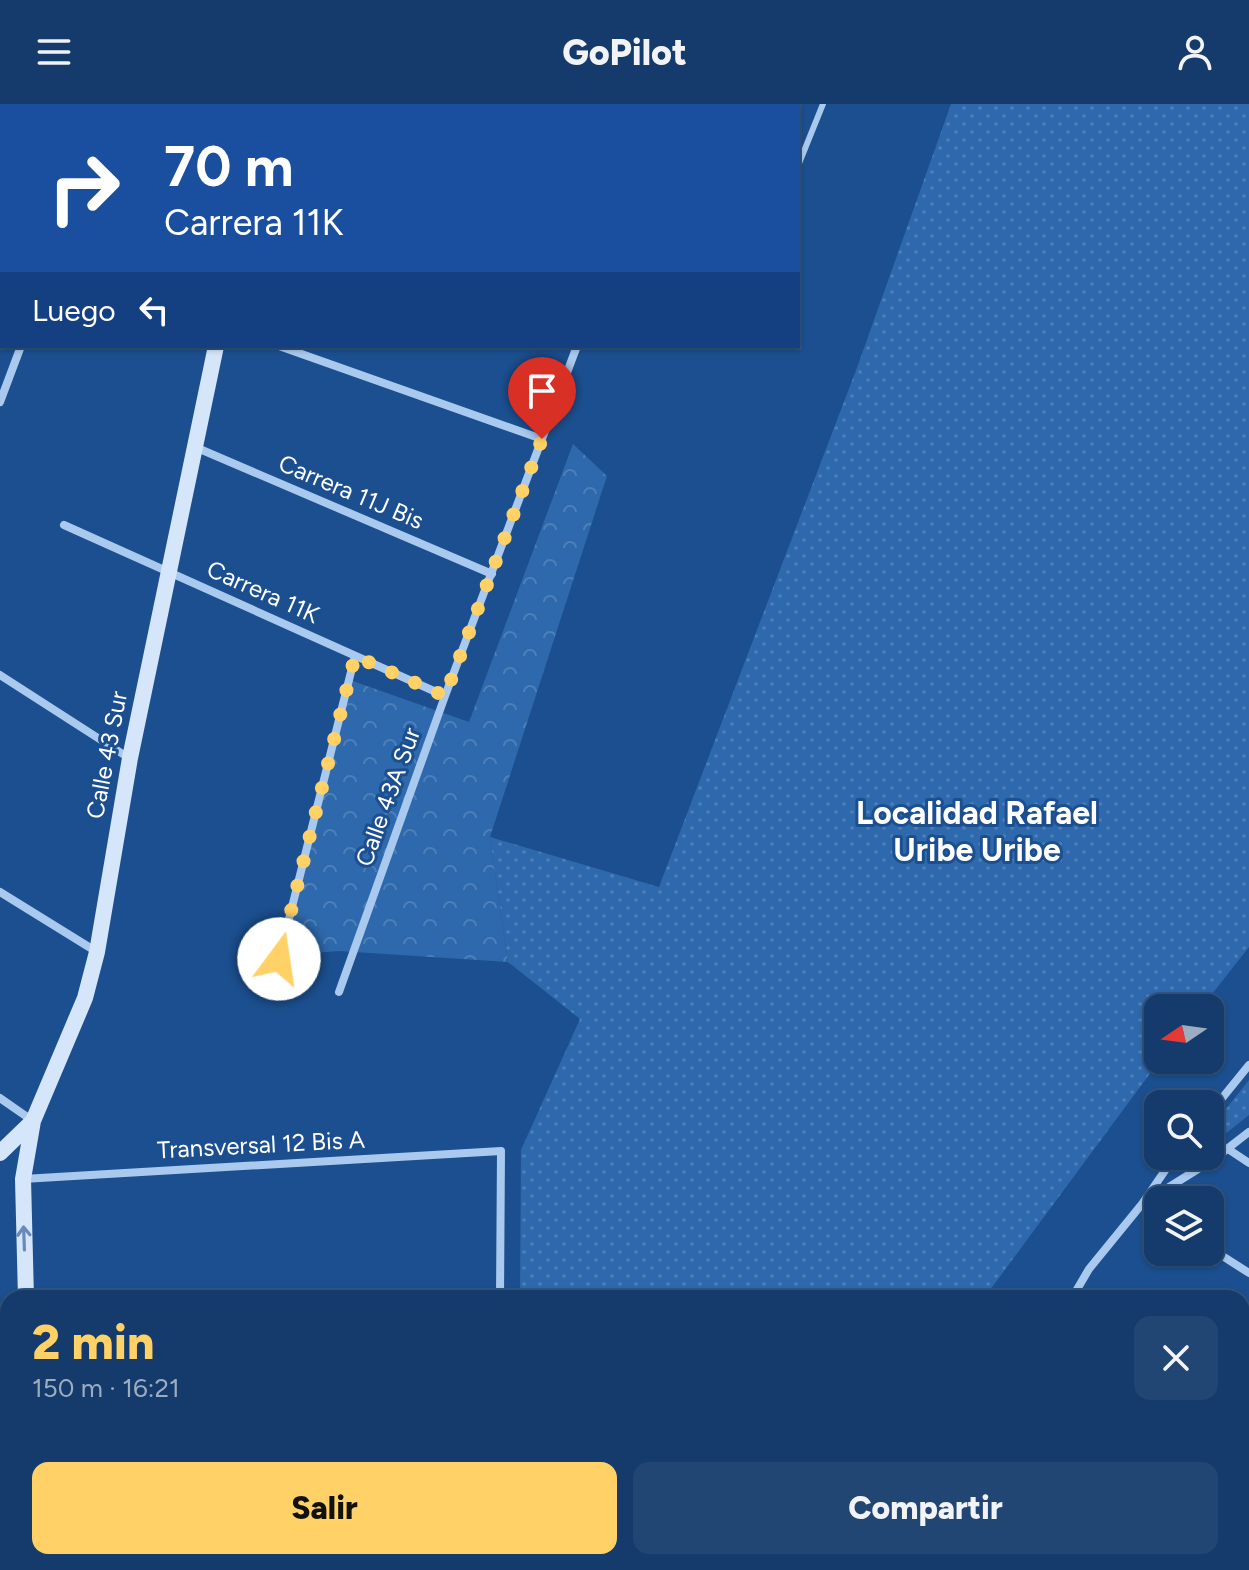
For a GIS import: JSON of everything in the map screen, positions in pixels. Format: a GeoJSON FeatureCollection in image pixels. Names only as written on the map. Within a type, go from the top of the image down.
{"type":"FeatureCollection","features":[{"type":"Feature","properties":{"kind":"street"},"geometry":{"type":"LineString","coordinates":[[0,402],[20,348]]}},
{"type":"Feature","properties":{"kind":"street","name":"Calle 43 Sur"},"geometry":{"type":"LineString","coordinates":[[0,1153],[33,1121],[85,998],[97,952],[130,758],[216,348]]}},
{"type":"Feature","properties":{"kind":"street"},"geometry":{"type":"LineString","coordinates":[[285,348],[542,439]]}},
{"type":"Feature","properties":{"kind":"street","name":"Calle 43A Sur"},"geometry":{"type":"LineString","coordinates":[[339,992],[445,696],[576,348]]}},
{"type":"Feature","properties":{"kind":"street","name":"Carrera 11J Bis"},"geometry":{"type":"LineString","coordinates":[[195,447],[492,574]]}},
{"type":"Feature","properties":{"kind":"street","name":"Carrera 11K"},"geometry":{"type":"LineString","coordinates":[[64,525],[445,696]]}},
{"type":"Feature","properties":{"kind":"street"},"geometry":{"type":"LineString","coordinates":[[279,959],[355,656]]}},
{"type":"Feature","properties":{"kind":"street"},"geometry":{"type":"LineString","coordinates":[[0,675],[130,758]]}},
{"type":"Feature","properties":{"kind":"street"},"geometry":{"type":"LineString","coordinates":[[0,892],[97,952]]}},
{"type":"Feature","properties":{"kind":"street"},"geometry":{"type":"LineString","coordinates":[[1224,1096],[1249,1065]]}},
{"type":"Feature","properties":{"kind":"street"},"geometry":{"type":"LineString","coordinates":[[0,1098],[33,1121],[23,1179],[26,1290]]}},
{"type":"Feature","properties":{"kind":"street"},"geometry":{"type":"LineString","coordinates":[[1142,1204],[1249,1132]]}},
{"type":"Feature","properties":{"kind":"street"},"geometry":{"type":"LineString","coordinates":[[1228,1149],[1249,1163]]}},
{"type":"Feature","properties":{"kind":"street","name":"Transversal 12 Bis A"},"geometry":{"type":"LineString","coordinates":[[23,1179],[501,1151],[500,1290]]}},
{"type":"Feature","properties":{"kind":"street"},"geometry":{"type":"LineString","coordinates":[[1077,1290],[1089,1269],[1165,1170]]}},
{"type":"Feature","properties":{"kind":"street"},"geometry":{"type":"LineString","coordinates":[[1224,1257],[1249,1273]]}},
{"type":"Feature","properties":{"kind":"lane"},"geometry":{"type":"LineString","coordinates":[[800,161],[823,104]]}},
{"type":"Feature","properties":{"kind":"green space"},"geometry":{"type":"Polygon","coordinates":[[[951,104],[1249,104],[1249,947],[1212,994],[1144,994],[1144,1074],[1150,1074],[990,1290],[520,1290],[521,1150],[580,1019],[508,962],[490,837],[659,887],[858,365],[951,104]]]}},
{"type":"Feature","properties":{"kind":"green space"},"geometry":{"type":"Polygon","coordinates":[[[573,444],[607,476],[490,837],[508,962],[339,951],[286,955],[347,679],[469,722],[573,444]]]}},
{"type":"Feature","properties":{"kind":"green space"},"geometry":{"type":"Polygon","coordinates":[[[1249,1080],[1249,1115],[1224,1135],[1224,1111],[1249,1080]]]}},
{"type":"Feature","properties":{"kind":"district","name":"Localidad Rafael Uribe Uribe"},"geometry":{"type":"Point","coordinates":[977,832]}},
{"type":"Feature","properties":{"kind":"route"},"geometry":{"type":"LineString","coordinates":[[279,959],[355,656],[445,696],[542,439]]}}]}
